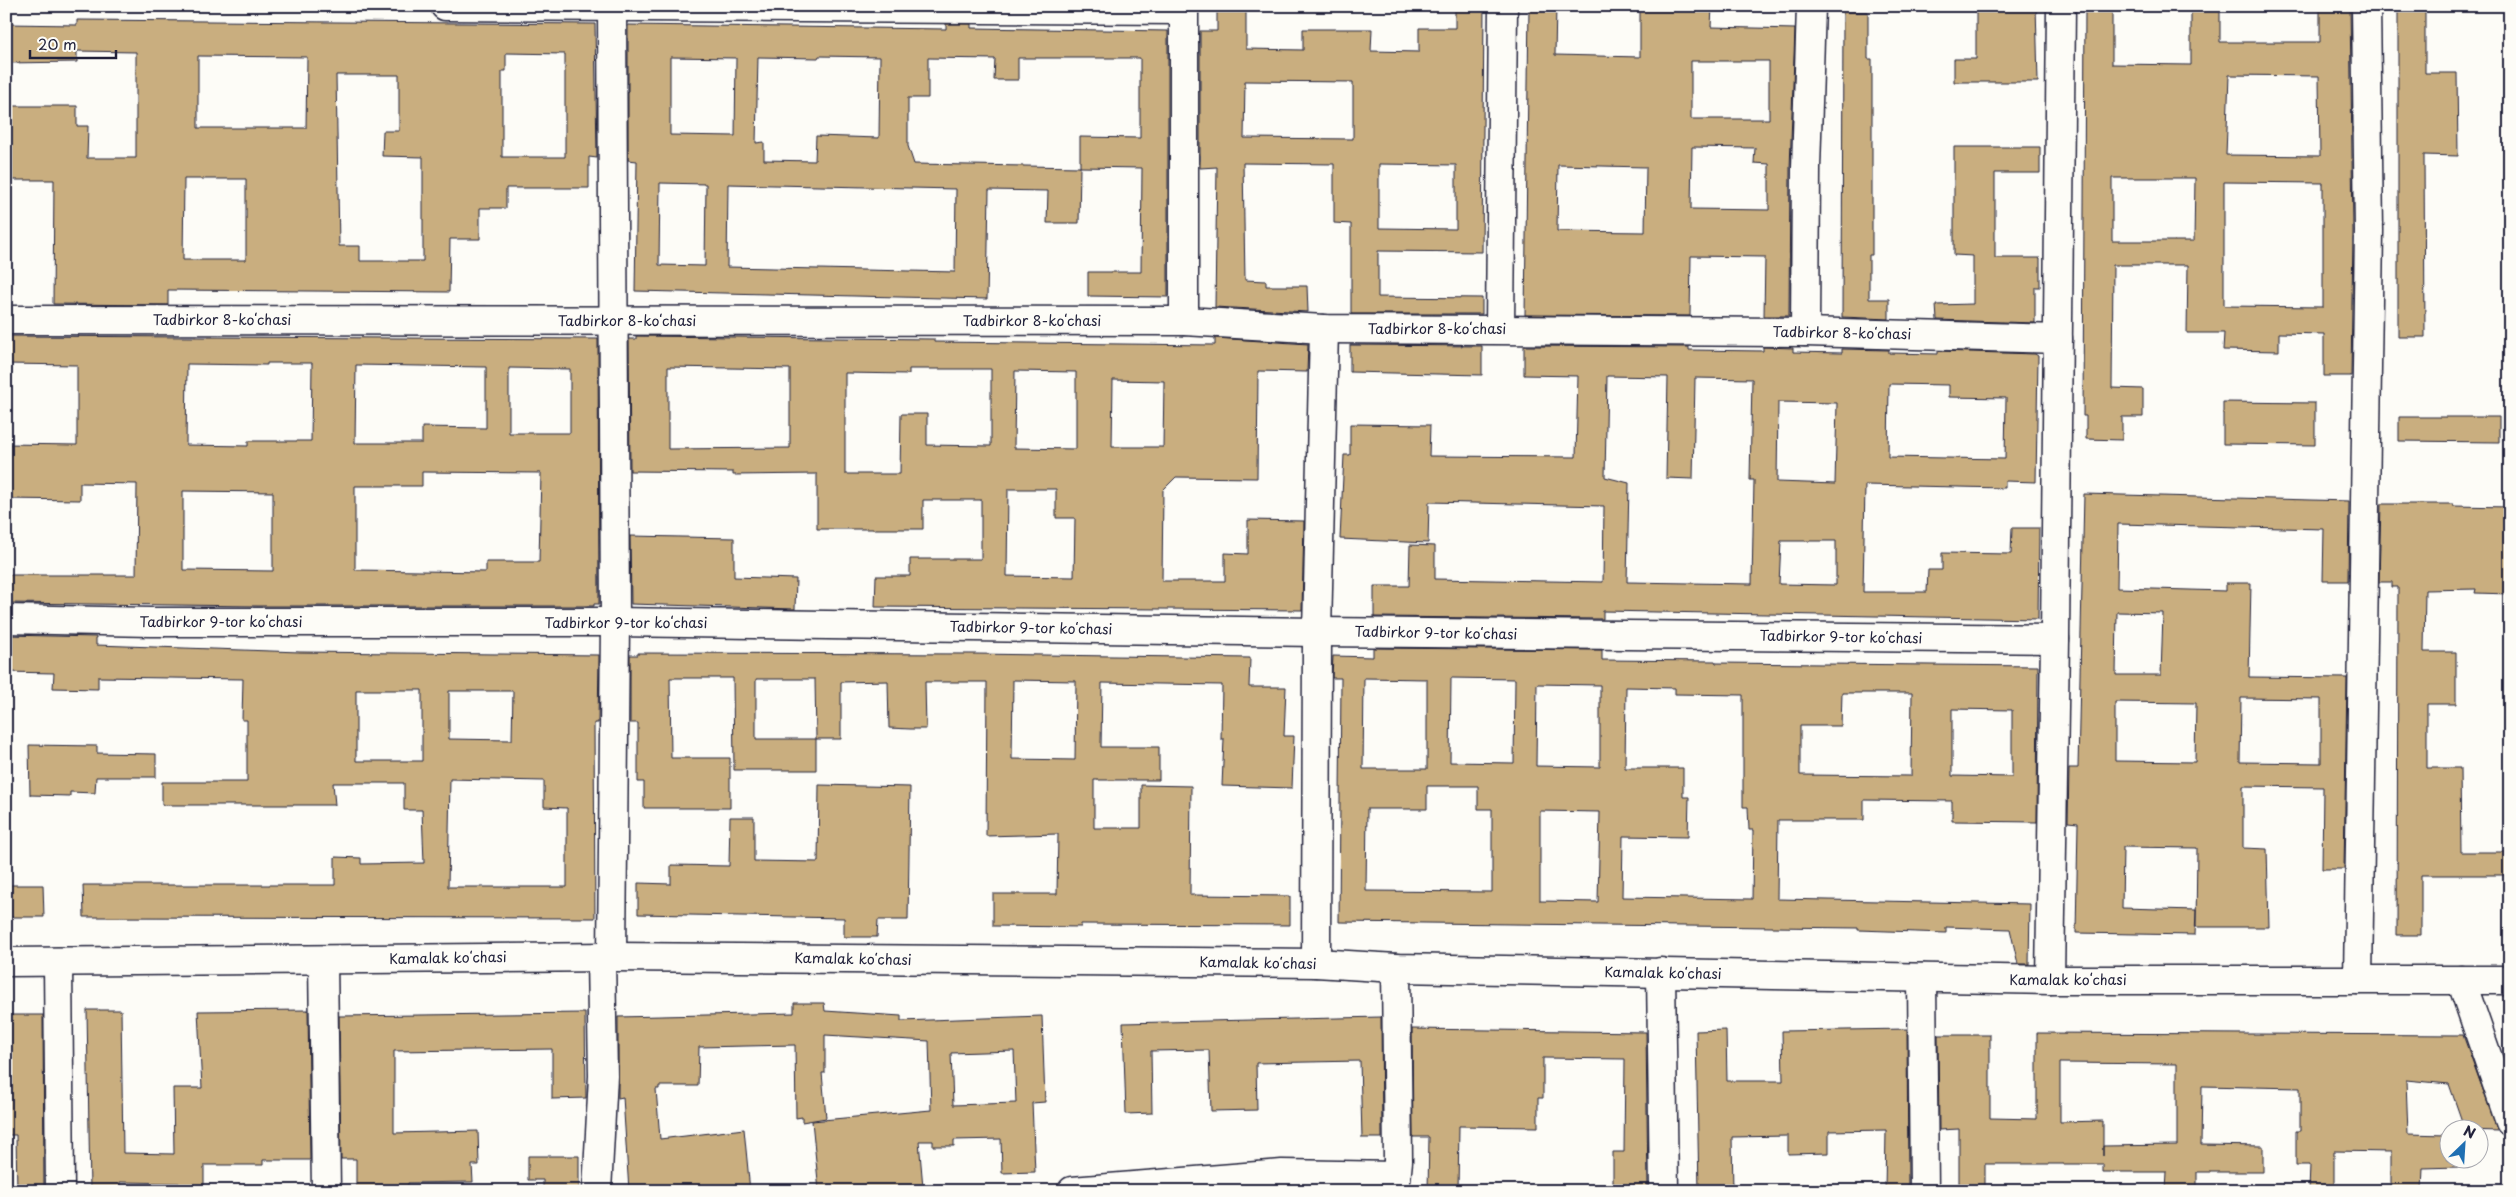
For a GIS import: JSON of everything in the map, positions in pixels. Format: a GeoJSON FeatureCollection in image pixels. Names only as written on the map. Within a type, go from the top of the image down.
{"type":"FeatureCollection","features":[{"type":"Feature","properties":{"kind":"street"},"geometry":{"type":"LineString","coordinates":[[445,6],[1184,8],[1184,321]]}},
{"type":"Feature","properties":{"kind":"street"},"geometry":{"type":"LineString","coordinates":[[1500,328],[1502,6]]}},
{"type":"Feature","properties":{"kind":"street"},"geometry":{"type":"LineString","coordinates":[[1805,332],[1806,168],[1811,6]]}},
{"type":"Feature","properties":{"kind":"street"},"geometry":{"type":"LineString","coordinates":[[2050,980],[2060,6]]}},
{"type":"Feature","properties":{"kind":"street"},"geometry":{"type":"LineString","coordinates":[[2358,980],[2369,231],[2366,6]]}},
{"type":"Feature","properties":{"kind":"street"},"geometry":{"type":"LineString","coordinates":[[597,1191],[607,957],[615,622],[612,7]]}},
{"type":"Feature","properties":{"kind":"street","name":"Tadbirkor 8-koʻchasi"},"geometry":{"type":"LineString","coordinates":[[6,320],[1184,321],[1324,329],[1500,328],[1805,332],[2058,339]]}},
{"type":"Feature","properties":{"kind":"street"},"geometry":{"type":"LineString","coordinates":[[1316,963],[1317,632],[1324,329]]}},
{"type":"Feature","properties":{"kind":"street","name":"Tadbirkor 9-tor koʻchasi"},"geometry":{"type":"LineString","coordinates":[[6,619],[150,622],[615,622],[1317,632],[2055,639]]}},
{"type":"Feature","properties":{"kind":"street","name":"Kamalak koʻchasi"},"geometry":{"type":"LineString","coordinates":[[6,962],[607,957],[1316,963],[1396,968],[2050,980],[2510,980]]}},
{"type":"Feature","properties":{"kind":"street"},"geometry":{"type":"LineString","coordinates":[[323,960],[326,1191]]}},
{"type":"Feature","properties":{"kind":"street"},"geometry":{"type":"LineString","coordinates":[[58,962],[60,1191]]}},
{"type":"Feature","properties":{"kind":"street"},"geometry":{"type":"LineString","coordinates":[[1072,1191],[1282,1174],[1396,1184],[1398,1161],[1396,968]]}},
{"type":"Feature","properties":{"kind":"street"},"geometry":{"type":"LineString","coordinates":[[1661,972],[1664,1191]]}},
{"type":"Feature","properties":{"kind":"street"},"geometry":{"type":"LineString","coordinates":[[1922,978],[1924,1191]]}},
{"type":"Feature","properties":{"kind":"street"},"geometry":{"type":"LineString","coordinates":[[2461,980],[2510,1122]]}},
{"type":"Feature","properties":{"kind":"building"},"geometry":{"type":"Polygon","coordinates":[[[1217,6],[1246,6],[1246,49],[1303,50],[1303,29],[1372,29],[1371,51],[1419,52],[1419,28],[1455,28],[1455,6],[1484,6],[1482,252],[1378,251],[1378,297],[1482,298],[1482,314],[1351,314],[1351,224],[1334,223],[1334,164],[1243,163],[1245,280],[1266,281],[1266,286],[1307,286],[1308,312],[1215,307],[1217,167],[1200,168],[1200,31],[1217,31],[1217,6]],[[1245,81],[1244,138],[1353,139],[1353,82],[1245,81]],[[1379,164],[1379,228],[1456,229],[1456,165],[1379,164]]]}},
{"type":"Feature","properties":{"kind":"building"},"geometry":{"type":"Polygon","coordinates":[[[1529,6],[1556,6],[1555,55],[1640,57],[1640,8],[1712,6],[1711,27],[1795,29],[1790,168],[1789,316],[1764,316],[1765,257],[1691,256],[1690,316],[1525,315],[1529,6]],[[1691,61],[1691,119],[1769,119],[1769,61],[1691,61]],[[1692,147],[1691,209],[1769,210],[1769,164],[1754,163],[1755,148],[1692,147]],[[1558,165],[1557,231],[1645,232],[1646,167],[1558,165]]]}},
{"type":"Feature","properties":{"kind":"building"},"geometry":{"type":"Polygon","coordinates":[[[1976,6],[2036,6],[2038,82],[1954,82],[1954,59],[1976,59],[1976,6]]]}},
{"type":"Feature","properties":{"kind":"building"},"geometry":{"type":"Polygon","coordinates":[[[2085,6],[2112,6],[2112,64],[2191,65],[2191,6],[2220,6],[2220,42],[2320,42],[2320,6],[2350,6],[2353,231],[2351,376],[2324,376],[2324,334],[2279,333],[2279,351],[2223,350],[2224,333],[2187,333],[2188,265],[2113,265],[2112,388],[2143,389],[2143,417],[2122,417],[2122,440],[2086,439],[2086,416],[2083,416],[2085,6]],[[2229,75],[2226,155],[2320,156],[2319,76],[2229,75]],[[2112,178],[2112,241],[2194,241],[2195,178],[2112,178]],[[2224,182],[2224,306],[2323,307],[2323,183],[2224,182]]]}},
{"type":"Feature","properties":{"kind":"building"},"geometry":{"type":"Polygon","coordinates":[[[2398,6],[2425,6],[2425,73],[2457,73],[2458,156],[2424,155],[2425,337],[2398,337],[2398,6]]]}},
{"type":"Feature","properties":{"kind":"building"},"geometry":{"type":"Polygon","coordinates":[[[1843,12],[1868,12],[1868,59],[1872,59],[1872,255],[1869,255],[1869,299],[1889,299],[1889,319],[1842,317],[1843,12]]]}},
{"type":"Feature","properties":{"kind":"building"},"geometry":{"type":"Polygon","coordinates":[[[77,20],[595,24],[597,158],[589,157],[589,188],[506,188],[506,208],[480,208],[480,239],[450,239],[449,292],[168,290],[168,305],[53,304],[54,180],[6,180],[6,106],[77,106],[77,126],[88,126],[87,158],[136,158],[136,52],[77,51],[77,62],[6,63],[6,24],[77,25],[77,20]],[[506,53],[506,71],[502,71],[502,157],[565,157],[565,54],[506,53]],[[198,56],[198,128],[306,128],[307,57],[198,56]],[[336,75],[339,246],[360,246],[360,261],[423,261],[423,157],[382,156],[383,131],[399,131],[399,75],[336,75]],[[184,179],[183,260],[246,260],[246,179],[184,179]]]}},
{"type":"Feature","properties":{"kind":"building"},"geometry":{"type":"Polygon","coordinates":[[[946,24],[971,24],[971,28],[1168,31],[1168,297],[1088,296],[1088,272],[1141,272],[1142,168],[1080,167],[1079,223],[1047,223],[1048,191],[989,190],[987,299],[635,291],[637,161],[628,160],[628,25],[946,29],[946,24]],[[819,56],[818,58],[758,57],[756,143],[764,142],[764,160],[815,161],[816,136],[879,138],[880,57],[819,56]],[[670,57],[670,135],[735,136],[736,58],[670,57]],[[928,58],[928,98],[908,98],[908,146],[914,164],[1080,167],[1080,137],[1140,138],[1140,58],[1018,58],[1018,80],[994,80],[995,59],[928,58]],[[660,183],[659,265],[705,266],[706,184],[660,183]],[[728,184],[727,267],[955,272],[956,189],[728,184]]]}},
{"type":"Feature","properties":{"kind":"building"},"geometry":{"type":"Polygon","coordinates":[[[1954,147],[2040,147],[2040,173],[1995,173],[1995,258],[2040,258],[2040,287],[2035,287],[2035,323],[1937,320],[1936,305],[1973,304],[1973,256],[1954,255],[1954,147]]]}},
{"type":"Feature","properties":{"kind":"building"},"geometry":{"type":"Polygon","coordinates":[[[6,336],[598,339],[599,604],[594,604],[594,606],[258,606],[6,603],[6,575],[136,575],[137,484],[80,483],[80,500],[6,499],[6,444],[77,445],[77,365],[6,364],[6,336]],[[267,363],[267,365],[187,364],[186,445],[248,446],[248,441],[311,441],[312,363],[267,363]],[[356,365],[355,443],[422,443],[422,427],[486,428],[486,367],[356,365]],[[509,368],[509,433],[570,433],[570,369],[509,368]],[[422,472],[422,486],[355,486],[355,570],[486,572],[486,562],[539,562],[541,473],[422,472]],[[183,491],[183,570],[273,571],[273,492],[183,491]]]}},
{"type":"Feature","properties":{"kind":"building"},"geometry":{"type":"Polygon","coordinates":[[[636,336],[934,339],[934,342],[1215,345],[1215,338],[1308,344],[1307,372],[1258,371],[1257,478],[1176,477],[1163,490],[1162,581],[1225,581],[1225,553],[1248,554],[1248,520],[1304,521],[1302,610],[875,607],[876,576],[910,576],[910,559],[981,559],[981,500],[923,500],[923,529],[817,529],[817,474],[733,475],[733,472],[630,471],[629,339],[636,339],[636,336]],[[668,367],[668,449],[790,448],[790,369],[668,367]],[[909,369],[909,374],[845,373],[845,474],[900,474],[901,414],[927,414],[927,445],[991,446],[991,369],[909,369]],[[1015,371],[1014,448],[1076,449],[1076,372],[1015,371]],[[1113,380],[1112,447],[1163,447],[1164,381],[1113,380]],[[1008,489],[1007,576],[1074,577],[1075,518],[1056,518],[1056,489],[1008,489]]]}},
{"type":"Feature","properties":{"kind":"building"},"geometry":{"type":"Polygon","coordinates":[[[1350,345],[1482,346],[1482,375],[1350,372],[1350,345]]]}},
{"type":"Feature","properties":{"kind":"building"},"geometry":{"type":"Polygon","coordinates":[[[1524,346],[1689,347],[1689,350],[1763,351],[1763,347],[1793,348],[1793,352],[1842,353],[1842,349],[1889,350],[1889,353],[1938,354],[1938,351],[2035,354],[2038,356],[2036,482],[2005,481],[2005,488],[1865,485],[1863,592],[1927,592],[1928,570],[1942,570],[1942,553],[2011,554],[2012,528],[2039,528],[2038,619],[1603,611],[1603,619],[1374,617],[1374,586],[1409,586],[1410,545],[1435,546],[1435,579],[1603,582],[1604,506],[1429,502],[1428,543],[1340,539],[1344,455],[1350,455],[1350,424],[1430,425],[1429,456],[1576,457],[1578,376],[1524,375],[1524,346]],[[1607,376],[1605,477],[1629,483],[1627,582],[1752,584],[1754,480],[1750,480],[1752,379],[1695,378],[1693,479],[1666,478],[1668,377],[1607,376]],[[1889,384],[1888,457],[2005,459],[2006,398],[1949,397],[1949,385],[1889,384]],[[1778,402],[1777,482],[1835,484],[1837,403],[1778,402]],[[1781,541],[1779,584],[1836,585],[1836,541],[1781,541]]]}},
{"type":"Feature","properties":{"kind":"building"},"geometry":{"type":"Polygon","coordinates":[[[2223,402],[2315,403],[2315,445],[2223,444],[2223,402]]]}},
{"type":"Feature","properties":{"kind":"building"},"geometry":{"type":"Polygon","coordinates":[[[2399,417],[2499,417],[2499,442],[2399,441],[2399,417]]]}},
{"type":"Feature","properties":{"kind":"building"},"geometry":{"type":"Polygon","coordinates":[[[2084,494],[2349,501],[2348,581],[2323,581],[2324,529],[2118,524],[2117,588],[2226,591],[2226,583],[2251,583],[2249,677],[2347,678],[2344,869],[2322,869],[2323,787],[2243,786],[2243,848],[2267,849],[2269,927],[2196,927],[2197,848],[2123,847],[2122,908],[2196,910],[2195,935],[2076,933],[2078,823],[2068,822],[2069,768],[2078,768],[2084,494]],[[2117,612],[2116,675],[2161,675],[2163,613],[2117,612]],[[2241,698],[2240,762],[2321,763],[2321,699],[2241,698]],[[2115,702],[2115,761],[2195,762],[2196,703],[2115,702]]]}},
{"type":"Feature","properties":{"kind":"building"},"geometry":{"type":"Polygon","coordinates":[[[2381,504],[2453,504],[2453,506],[2510,507],[2510,594],[2475,593],[2476,589],[2425,590],[2424,652],[2456,652],[2456,704],[2427,704],[2427,768],[2460,768],[2461,852],[2510,852],[2510,875],[2421,875],[2421,935],[2397,935],[2398,587],[2392,587],[2392,582],[2379,582],[2381,504]]]}},
{"type":"Feature","properties":{"kind":"building"},"geometry":{"type":"Polygon","coordinates":[[[630,536],[734,538],[734,577],[796,579],[795,609],[631,604],[630,536]]]}},
{"type":"Feature","properties":{"kind":"building"},"geometry":{"type":"Polygon","coordinates":[[[6,635],[96,637],[96,645],[300,652],[599,655],[598,723],[594,723],[595,918],[84,917],[83,885],[335,885],[335,857],[361,858],[361,864],[424,863],[422,810],[404,810],[404,783],[333,783],[335,805],[162,805],[162,782],[247,782],[247,720],[242,720],[243,679],[98,677],[98,689],[53,688],[54,673],[6,672],[6,635]],[[356,690],[356,761],[422,761],[422,690],[356,690]],[[449,691],[449,739],[512,740],[513,691],[449,691]],[[450,779],[448,887],[567,887],[567,808],[544,807],[544,781],[450,779]]]}},
{"type":"Feature","properties":{"kind":"building"},"geometry":{"type":"Polygon","coordinates":[[[1373,648],[1602,650],[1602,660],[2038,666],[2037,822],[1952,821],[1952,801],[1864,800],[1864,820],[1778,820],[1777,899],[2030,904],[2029,964],[2018,964],[2010,929],[1946,927],[1946,933],[1858,930],[1858,928],[1339,922],[1341,678],[1332,678],[1333,656],[1373,657],[1373,648]],[[1364,678],[1363,769],[1427,769],[1427,679],[1364,678]],[[1451,678],[1450,762],[1514,763],[1515,679],[1451,678]],[[1537,684],[1536,766],[1600,767],[1600,685],[1537,684]],[[1626,687],[1625,768],[1683,768],[1683,797],[1689,797],[1688,837],[1623,836],[1622,897],[1752,899],[1753,830],[1749,830],[1748,807],[1743,807],[1743,695],[1675,694],[1675,688],[1626,687]],[[1842,693],[1841,726],[1800,726],[1800,775],[1911,776],[1912,693],[1842,693]],[[1952,709],[1952,776],[2012,777],[2012,710],[1952,709]],[[1427,786],[1427,809],[1367,809],[1366,891],[1492,892],[1492,809],[1478,809],[1478,786],[1427,786]],[[1540,811],[1540,901],[1598,902],[1600,812],[1540,811]]]}},
{"type":"Feature","properties":{"kind":"building"},"geometry":{"type":"Polygon","coordinates":[[[638,653],[975,654],[1250,658],[1249,687],[1286,687],[1284,736],[1294,736],[1292,788],[1222,786],[1224,739],[1221,739],[1222,685],[1102,683],[1101,747],[1159,747],[1159,780],[1094,780],[1094,828],[1141,828],[1141,785],[1191,786],[1190,895],[1290,896],[1290,925],[1081,924],[1081,927],[993,926],[993,894],[1057,894],[1058,834],[986,836],[987,682],[925,682],[926,729],[910,729],[889,728],[888,681],[841,682],[841,739],[816,739],[816,770],[734,770],[733,678],[670,678],[671,758],[730,758],[730,808],[644,808],[644,782],[638,782],[638,723],[630,723],[630,655],[638,655],[638,653]],[[756,679],[756,739],[816,739],[815,679],[756,679]],[[1013,680],[1012,759],[1075,760],[1076,681],[1013,680]]]}},
{"type":"Feature","properties":{"kind":"building"},"geometry":{"type":"Polygon","coordinates":[[[29,745],[97,746],[97,753],[156,754],[156,777],[96,777],[95,793],[70,792],[70,796],[30,795],[29,745]]]}},
{"type":"Feature","properties":{"kind":"building"},"geometry":{"type":"Polygon","coordinates":[[[819,785],[910,787],[908,920],[878,920],[877,937],[844,937],[844,918],[638,914],[638,883],[671,884],[671,865],[729,866],[730,817],[754,817],[754,861],[818,862],[819,785]]]}},
{"type":"Feature","properties":{"kind":"building"},"geometry":{"type":"Polygon","coordinates":[[[6,885],[43,885],[44,917],[6,917],[6,885]]]}},
{"type":"Feature","properties":{"kind":"building"},"geometry":{"type":"Polygon","coordinates":[[[794,1003],[824,1003],[825,1011],[901,1016],[901,1021],[1042,1016],[1045,1102],[1032,1103],[1035,1172],[1002,1173],[1001,1139],[954,1140],[954,1146],[933,1146],[933,1141],[919,1141],[923,1187],[880,1191],[819,1191],[812,1121],[931,1110],[929,1041],[825,1035],[825,1073],[822,1073],[826,1118],[802,1122],[802,1117],[796,1118],[795,1045],[699,1047],[698,1086],[659,1086],[659,1089],[656,1089],[660,1139],[744,1129],[750,1191],[629,1191],[623,1097],[618,1098],[618,1017],[794,1013],[794,1003]],[[1014,1051],[951,1053],[953,1105],[1016,1103],[1014,1051]]]}},
{"type":"Feature","properties":{"kind":"building"},"geometry":{"type":"Polygon","coordinates":[[[87,1010],[121,1010],[123,1153],[174,1154],[173,1088],[202,1088],[198,1011],[308,1010],[310,1160],[263,1160],[263,1165],[204,1165],[204,1191],[179,1191],[179,1183],[120,1182],[120,1191],[90,1191],[87,1010]]]}},
{"type":"Feature","properties":{"kind":"building"},"geometry":{"type":"Polygon","coordinates":[[[585,1013],[586,1098],[552,1099],[552,1049],[394,1051],[394,1133],[478,1131],[479,1165],[472,1165],[473,1182],[408,1183],[408,1191],[356,1191],[356,1159],[341,1159],[339,1016],[585,1013]]]}},
{"type":"Feature","properties":{"kind":"building"},"geometry":{"type":"Polygon","coordinates":[[[6,1015],[43,1015],[44,1191],[17,1191],[16,1135],[6,1135],[6,1015]]]}},
{"type":"Feature","properties":{"kind":"building"},"geometry":{"type":"Polygon","coordinates":[[[1381,1017],[1382,1138],[1362,1138],[1360,1061],[1256,1063],[1257,1110],[1211,1111],[1209,1050],[1151,1051],[1152,1113],[1126,1114],[1123,1023],[1381,1017]]]}},
{"type":"Feature","properties":{"kind":"building"},"geometry":{"type":"Polygon","coordinates":[[[1412,1029],[1646,1032],[1648,1191],[1613,1191],[1613,1152],[1624,1152],[1625,1059],[1543,1058],[1543,1098],[1538,1098],[1538,1127],[1459,1126],[1458,1191],[1428,1191],[1429,1137],[1413,1137],[1412,1029]]]}},
{"type":"Feature","properties":{"kind":"building"},"geometry":{"type":"Polygon","coordinates":[[[1907,1029],[1908,1191],[1885,1191],[1886,1130],[1829,1131],[1829,1153],[1788,1154],[1788,1136],[1732,1137],[1733,1191],[1699,1191],[1696,1031],[1726,1030],[1727,1081],[1783,1081],[1782,1031],[1907,1029]]]}},
{"type":"Feature","properties":{"kind":"building"},"geometry":{"type":"Polygon","coordinates":[[[2037,1033],[2463,1035],[2498,1131],[2488,1131],[2488,1120],[2462,1120],[2449,1084],[2406,1080],[2408,1134],[2438,1135],[2438,1168],[2423,1168],[2422,1191],[2391,1191],[2391,1152],[2334,1151],[2334,1191],[2309,1191],[2310,1165],[2296,1165],[2296,1131],[2300,1131],[2300,1088],[2202,1086],[2201,1145],[2263,1146],[2263,1172],[2197,1172],[2197,1191],[2166,1191],[2167,1172],[2103,1172],[2103,1164],[1985,1164],[1985,1191],[1959,1191],[1959,1129],[1939,1130],[1938,1035],[1990,1035],[1990,1118],[2037,1119],[2037,1033]],[[2060,1063],[2060,1122],[2103,1121],[2103,1146],[2177,1145],[2177,1064],[2060,1063]]]}},
{"type":"Feature","properties":{"kind":"building"},"geometry":{"type":"Polygon","coordinates":[[[528,1156],[579,1156],[579,1191],[543,1191],[543,1180],[528,1180],[528,1156]]]}}]}
